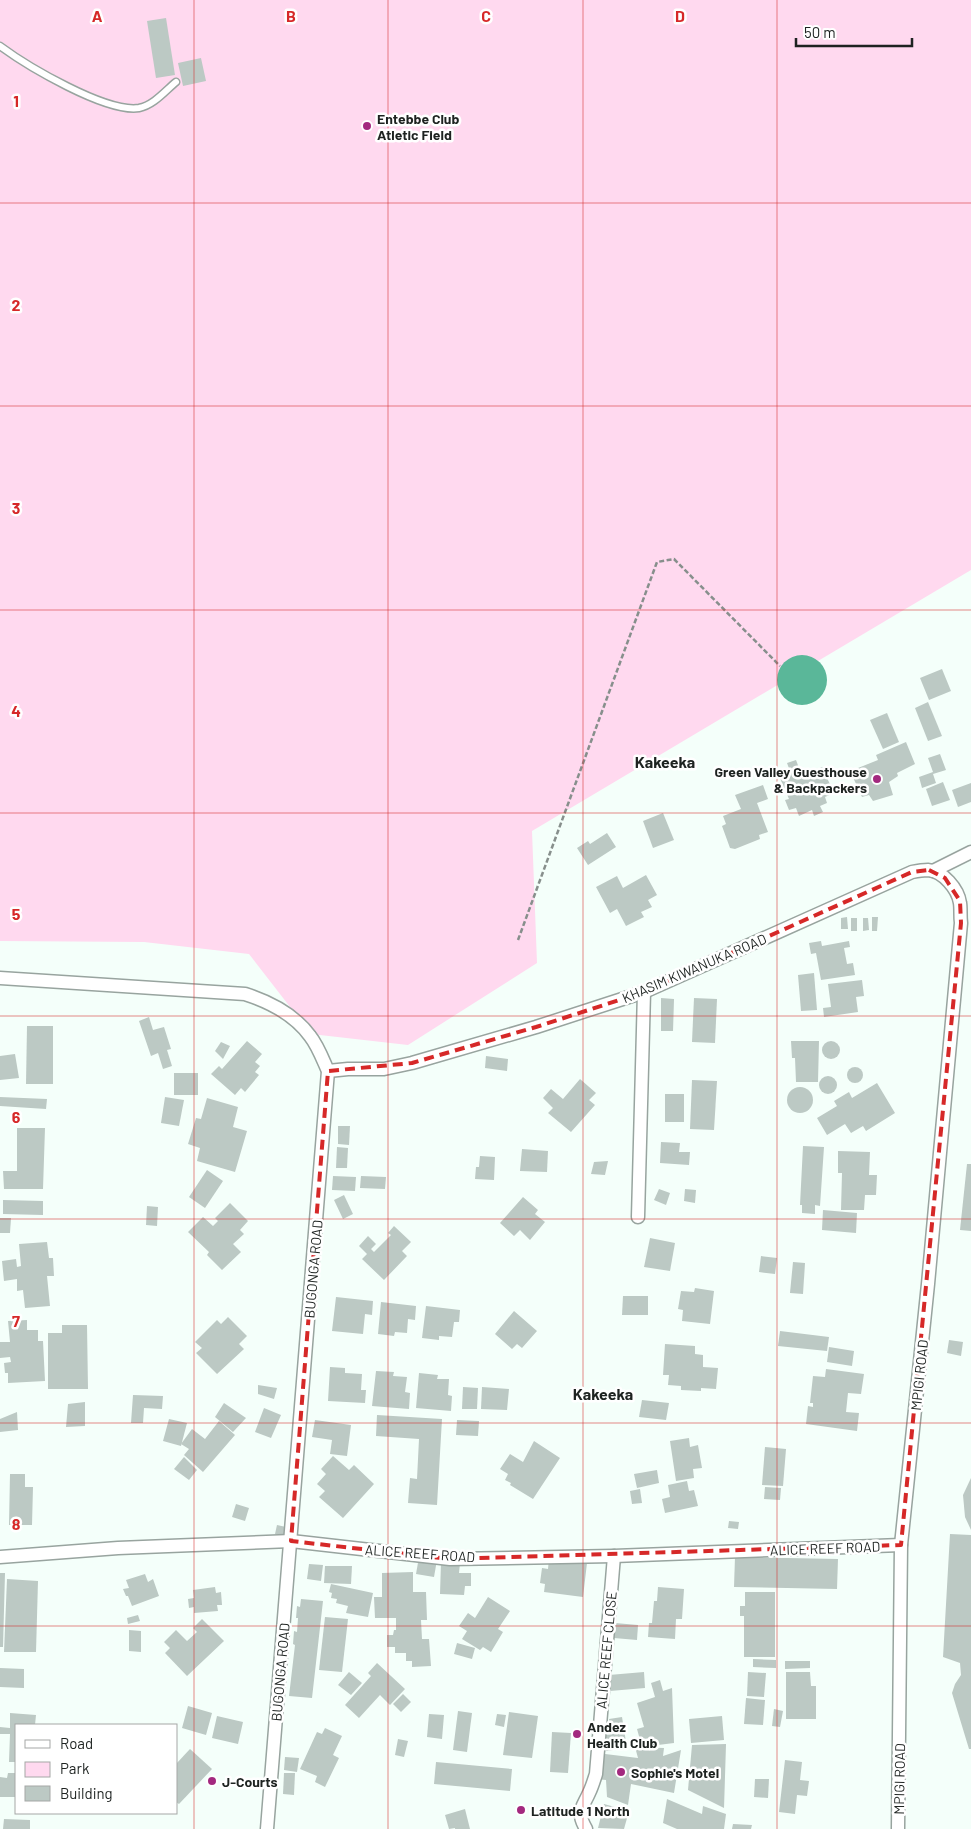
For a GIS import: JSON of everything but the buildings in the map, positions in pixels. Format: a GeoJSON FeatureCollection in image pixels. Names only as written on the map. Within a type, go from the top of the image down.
{"type":"FeatureCollection","features":[{"type":"Feature","properties":{"kind":"street"},"geometry":{"type":"LineString","coordinates":[[933,872],[971,852]]}},
{"type":"Feature","properties":{"kind":"street","name":"KHASIM KIWANUKA ROAD"},"geometry":{"type":"LineString","coordinates":[[328,1071],[348,1068],[384,1069],[412,1063],[644,992],[912,872],[929,870],[933,872]]}},
{"type":"Feature","properties":{"kind":"street","name":"MPIGI ROAD"},"geometry":{"type":"LineString","coordinates":[[898,1829],[901,1545],[928,1284],[960,923],[960,901],[953,886],[945,878],[933,872]]}},
{"type":"Feature","properties":{"kind":"street"},"geometry":{"type":"LineString","coordinates":[[0,978],[245,994],[267,1002],[292,1017],[311,1036],[328,1071]]}},
{"type":"Feature","properties":{"kind":"street"},"geometry":{"type":"LineString","coordinates":[[638,1217],[644,992]]}},
{"type":"Feature","properties":{"kind":"street","name":"BUGONGA ROAD"},"geometry":{"type":"LineString","coordinates":[[267,1829],[328,1071]]}},
{"type":"Feature","properties":{"kind":"street","name":"ALICE REEF ROAD"},"geometry":{"type":"LineString","coordinates":[[0,1557],[118,1548],[291,1541],[450,1558],[614,1556],[901,1545]]}},
{"type":"Feature","properties":{"kind":"street","name":"ALICE REEF CLOSE"},"geometry":{"type":"LineString","coordinates":[[586,1829],[581,1820],[580,1808],[589,1794],[596,1774],[614,1556]]}},
{"type":"Feature","properties":{"kind":"lane"},"geometry":{"type":"LineString","coordinates":[[0,46],[13,56],[58,81],[99,100],[118,106],[139,108],[153,102],[176,82]]}},
{"type":"Feature","properties":{"kind":"path"},"geometry":{"type":"LineString","coordinates":[[518,940],[657,562],[674,559],[780,666]]}},
{"type":"Feature","properties":{"kind":"highlighted area"},"geometry":{"type":"Polygon","coordinates":[[[929,870],[945,878],[960,901],[961,923],[901,1545],[450,1559],[291,1541],[328,1071],[412,1063],[536,1027],[644,992],[912,872],[929,870]]]}},
{"type":"Feature","properties":{"kind":"green space"},"geometry":{"type":"Polygon","coordinates":[[[0,0],[971,0],[971,570],[532,831],[537,963],[408,1045],[311,1034],[249,954],[144,942],[0,941],[0,0]]]}},
{"type":"Feature","properties":{"kind":"shaded area"},"geometry":{"type":"Polygon","coordinates":[[[797,655],[807,655],[820,662],[827,675],[827,685],[820,698],[807,705],[797,705],[788,701],[781,694],[777,685],[777,675],[781,666],[788,659],[797,655]]]}},
{"type":"Feature","properties":{"kind":"place","name":"Entebbe Club Atletic Field"},"geometry":{"type":"Point","coordinates":[367,126]}},
{"type":"Feature","properties":{"kind":"place","name":"Green Valley Guesthouse & Backpackers"},"geometry":{"type":"Point","coordinates":[877,779]}},
{"type":"Feature","properties":{"kind":"place","name":"Andez Health Club"},"geometry":{"type":"Point","coordinates":[577,1734]}},
{"type":"Feature","properties":{"kind":"place","name":"Sophie's Motel"},"geometry":{"type":"Point","coordinates":[621,1772]}},
{"type":"Feature","properties":{"kind":"place","name":"J-Courts"},"geometry":{"type":"Point","coordinates":[212,1781]}},
{"type":"Feature","properties":{"kind":"place","name":"Latitude 1 North"},"geometry":{"type":"Point","coordinates":[521,1810]}},
{"type":"Feature","properties":{"kind":"district","name":"Kakeeka"},"geometry":{"type":"Point","coordinates":[665,761]}},
{"type":"Feature","properties":{"kind":"district","name":"Kakeeka"},"geometry":{"type":"Point","coordinates":[603,1393]}}]}
